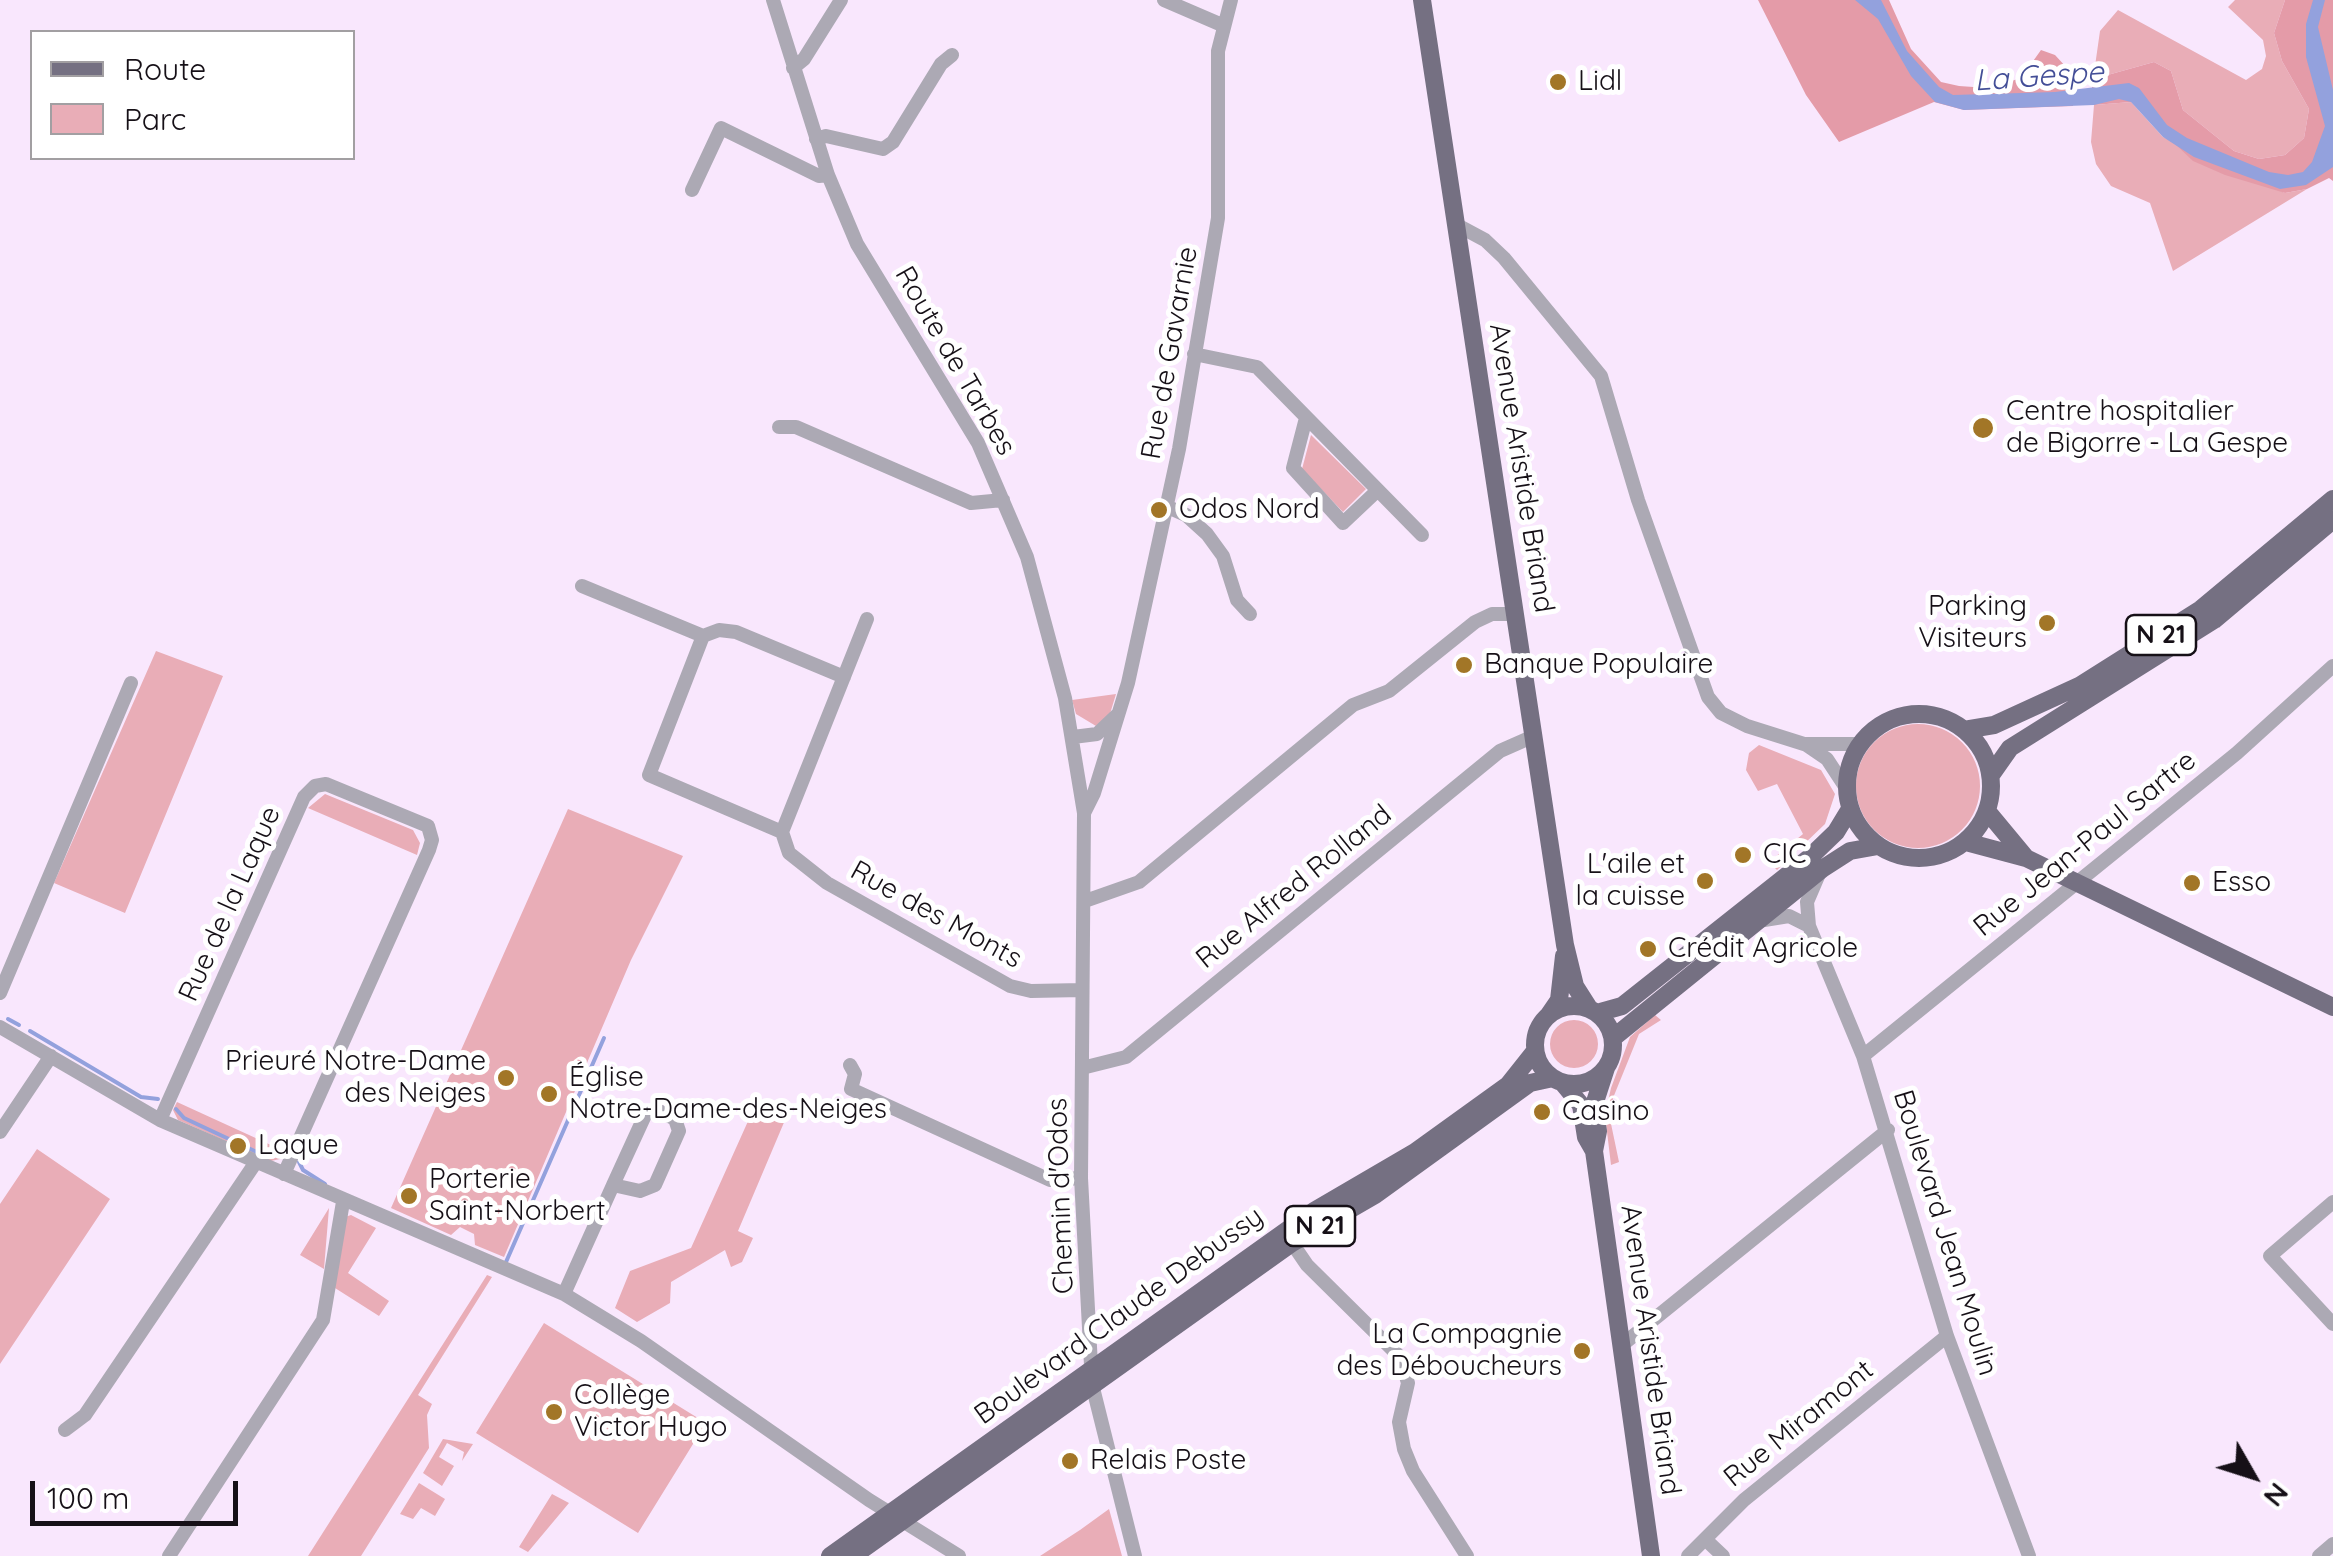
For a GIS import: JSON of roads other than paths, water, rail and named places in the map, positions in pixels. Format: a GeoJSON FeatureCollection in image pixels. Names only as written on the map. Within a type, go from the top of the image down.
{"type":"FeatureCollection","features":[{"type":"Feature","properties":{"kind":"main road","name":"Avenue Aristide Briand"},"geometry":{"type":"LineString","coordinates":[[1422,0],[1565,945],[1576,986],[1593,1011]]}},
{"type":"Feature","properties":{"kind":"main road","name":"N 21"},"geometry":{"type":"LineString","coordinates":[[1964,730],[1994,725],[2079,686],[2200,610],[2333,498]]}},
{"type":"Feature","properties":{"kind":"main road","name":"N 21"},"geometry":{"type":"LineString","coordinates":[[1991,775],[2010,748],[2214,620],[2333,520]]}},
{"type":"Feature","properties":{"kind":"main road"},"geometry":{"type":"LineString","coordinates":[[1911,714],[1948,720],[1964,730],[1986,758],[1991,775],[1987,810],[1966,842],[1946,854],[1922,859],[1899,856],[1878,846],[1856,823],[1846,788],[1850,765],[1860,744],[1874,729],[1911,714]]}},
{"type":"Feature","properties":{"kind":"main road"},"geometry":{"type":"LineString","coordinates":[[1850,809],[1836,832],[1809,858],[1622,1006],[1593,1011],[1569,1006],[1547,1016],[1535,1038],[1535,1050],[1558,1080],[1582,1084],[1606,1068],[1613,1038],[1752,922],[1850,852],[1878,846]]}},
{"type":"Feature","properties":{"kind":"main road"},"geometry":{"type":"LineString","coordinates":[[1987,810],[2026,858]]}},
{"type":"Feature","properties":{"kind":"main road"},"geometry":{"type":"LineString","coordinates":[[1966,842],[2026,858],[2333,1006]]}},
{"type":"Feature","properties":{"kind":"main road","name":"Avenue Aristide Briand"},"geometry":{"type":"LineString","coordinates":[[1547,1016],[1559,1000],[1565,945]]}},
{"type":"Feature","properties":{"kind":"main road"},"geometry":{"type":"LineString","coordinates":[[1593,1011],[1613,1038]]}},
{"type":"Feature","properties":{"kind":"main road","name":"Boulevard Claude Debussy"},"geometry":{"type":"LineString","coordinates":[[830,1556],[896,1517],[1314,1211],[1415,1152],[1508,1085],[1535,1050]]}},
{"type":"Feature","properties":{"kind":"main road","name":"Avenue Aristide Briand"},"geometry":{"type":"LineString","coordinates":[[1606,1068],[1594,1106],[1594,1151],[1651,1556]]}},
{"type":"Feature","properties":{"kind":"main road","name":"Avenue Aristide Briand"},"geometry":{"type":"LineString","coordinates":[[1558,1080],[1580,1105],[1586,1137],[1594,1151]]}},
{"type":"Feature","properties":{"kind":"main road","name":"Boulevard Claude Debussy"},"geometry":{"type":"LineString","coordinates":[[1092,1376],[1292,1242],[1375,1195],[1530,1084],[1558,1080]]}},
{"type":"Feature","properties":{"kind":"main road","name":"Boulevard Claude Debussy"},"geometry":{"type":"LineString","coordinates":[[853,1556],[896,1517]]}},
{"type":"Feature","properties":{"kind":"street","name":"Route de Tarbes"},"geometry":{"type":"LineString","coordinates":[[773,0],[828,175],[857,244],[978,443],[1027,558],[1073,737],[1084,813]]}},
{"type":"Feature","properties":{"kind":"street"},"geometry":{"type":"LineString","coordinates":[[793,68],[804,59],[841,0]]}},
{"type":"Feature","properties":{"kind":"street"},"geometry":{"type":"LineString","coordinates":[[1164,0],[1222,25]]}},
{"type":"Feature","properties":{"kind":"street","name":"Rue de Gavarnie"},"geometry":{"type":"LineString","coordinates":[[1084,813],[1120,710],[1168,507],[1218,218],[1222,25],[1231,0]]}},
{"type":"Feature","properties":{"kind":"street"},"geometry":{"type":"LineString","coordinates":[[816,140],[826,136],[883,149],[893,142],[940,64],[952,55]]}},
{"type":"Feature","properties":{"kind":"street"},"geometry":{"type":"LineString","coordinates":[[692,190],[722,128],[819,176],[828,175]]}},
{"type":"Feature","properties":{"kind":"street"},"geometry":{"type":"LineString","coordinates":[[1457,224],[1486,240],[1504,258],[1601,376],[1638,500],[1708,697],[1734,722],[1804,744],[1827,759],[1846,788]]}},
{"type":"Feature","properties":{"kind":"street"},"geometry":{"type":"LineString","coordinates":[[1194,354],[1257,366],[1422,535]]}},
{"type":"Feature","properties":{"kind":"street"},"geometry":{"type":"LineString","coordinates":[[1306,418],[1292,468],[1343,523],[1378,490]]}},
{"type":"Feature","properties":{"kind":"street"},"geometry":{"type":"LineString","coordinates":[[779,427],[796,427],[971,503],[1002,500]]}},
{"type":"Feature","properties":{"kind":"street"},"geometry":{"type":"LineString","coordinates":[[1168,507],[1186,515],[1208,534],[1223,556],[1237,600],[1250,614]]}},
{"type":"Feature","properties":{"kind":"street"},"geometry":{"type":"LineString","coordinates":[[582,586],[703,636],[719,630],[736,632],[844,678]]}},
{"type":"Feature","properties":{"kind":"street"},"geometry":{"type":"LineString","coordinates":[[1085,902],[1139,882],[1352,705],[1388,691],[1474,622],[1492,614],[1516,614]]}},
{"type":"Feature","properties":{"kind":"street"},"geometry":{"type":"LineString","coordinates":[[703,636],[648,775],[782,832],[867,619]]}},
{"type":"Feature","properties":{"kind":"street","name":"Rue Jean-Paul Sartre"},"geometry":{"type":"LineString","coordinates":[[1863,1056],[2237,753],[2333,666]]}},
{"type":"Feature","properties":{"kind":"street"},"geometry":{"type":"LineString","coordinates":[[0,993],[131,683]]}},
{"type":"Feature","properties":{"kind":"street"},"geometry":{"type":"LineString","coordinates":[[1073,737],[1097,734],[1120,710]]}},
{"type":"Feature","properties":{"kind":"street","name":"Rue Alfred Rolland"},"geometry":{"type":"LineString","coordinates":[[1082,1068],[1126,1057],[1500,751],[1534,736]]}},
{"type":"Feature","properties":{"kind":"street"},"geometry":{"type":"LineString","coordinates":[[1804,744],[1860,744]]}},
{"type":"Feature","properties":{"kind":"street"},"geometry":{"type":"LineString","coordinates":[[1076,755],[1096,760],[1107,754]]}},
{"type":"Feature","properties":{"kind":"street","name":"Rue de la Laque"},"geometry":{"type":"LineString","coordinates":[[160,1120],[304,797],[315,786],[326,784],[428,826],[432,840],[429,850],[284,1174]]}},
{"type":"Feature","properties":{"kind":"street","name":"Chemin d'Odos"},"geometry":{"type":"LineString","coordinates":[[1084,813],[1081,1178],[1092,1376],[1136,1556]]}},
{"type":"Feature","properties":{"kind":"street","name":"Rue des Monts"},"geometry":{"type":"LineString","coordinates":[[782,832],[789,853],[827,882],[1010,986],[1031,991],[1082,990]]}},
{"type":"Feature","properties":{"kind":"street"},"geometry":{"type":"LineString","coordinates":[[1809,926],[1808,902],[1822,870]]}},
{"type":"Feature","properties":{"kind":"street"},"geometry":{"type":"LineString","coordinates":[[1752,922],[1790,916],[1809,926]]}},
{"type":"Feature","properties":{"kind":"street","name":"Boulevard Jean Moulin"},"geometry":{"type":"LineString","coordinates":[[1809,926],[1863,1056],[1947,1336],[2029,1556]]}},
{"type":"Feature","properties":{"kind":"street"},"geometry":{"type":"LineString","coordinates":[[0,1027],[160,1120],[564,1294],[641,1340],[896,1517],[959,1556]]}},
{"type":"Feature","properties":{"kind":"street"},"geometry":{"type":"LineString","coordinates":[[0,1132],[52,1056]]}},
{"type":"Feature","properties":{"kind":"street"},"geometry":{"type":"LineString","coordinates":[[850,1066],[855,1074],[851,1089],[1050,1180],[1081,1178]]}},
{"type":"Feature","properties":{"kind":"street"},"geometry":{"type":"LineString","coordinates":[[564,1294],[646,1113],[657,1110],[675,1118],[678,1130],[655,1185],[640,1191],[614,1185]]}},
{"type":"Feature","properties":{"kind":"street"},"geometry":{"type":"LineString","coordinates":[[1622,1346],[1888,1130]]}},
{"type":"Feature","properties":{"kind":"street"},"geometry":{"type":"LineString","coordinates":[[65,1430],[84,1415],[256,1162]]}},
{"type":"Feature","properties":{"kind":"street"},"geometry":{"type":"LineString","coordinates":[[168,1556],[323,1320],[343,1202]]}},
{"type":"Feature","properties":{"kind":"street"},"geometry":{"type":"LineString","coordinates":[[2333,1202],[2270,1256],[2333,1324]]}},
{"type":"Feature","properties":{"kind":"street"},"geometry":{"type":"LineString","coordinates":[[1292,1242],[1307,1265],[1400,1357],[1408,1383],[1399,1422],[1404,1449],[1413,1471],[1467,1556]]}},
{"type":"Feature","properties":{"kind":"street","name":"Rue Miramont"},"geometry":{"type":"LineString","coordinates":[[1688,1556],[1744,1500],[1947,1336]]}},
{"type":"Feature","properties":{"kind":"street"},"geometry":{"type":"LineString","coordinates":[[1705,1538],[1723,1556]]}},
{"type":"Feature","properties":{"kind":"street"},"geometry":{"type":"LineString","coordinates":[[2320,1556],[2333,1544]]}},
{"type":"Feature","properties":{"kind":"water"},"geometry":{"type":"Polygon","coordinates":[[[1855,0],[1881,0],[1907,51],[1939,87],[1953,95],[2055,92],[2129,83],[2139,88],[2167,125],[2187,138],[2269,172],[2288,175],[2303,172],[2312,162],[2325,126],[2306,57],[2306,24],[2313,0],[2325,0],[2318,27],[2333,90],[2333,167],[2306,185],[2280,189],[2194,157],[2163,137],[2131,102],[2119,99],[2094,105],[1964,110],[1935,102],[1911,76],[1878,19],[1855,0]]]}},
{"type":"Feature","properties":{"kind":"waterway"},"geometry":{"type":"LineString","coordinates":[[8,1019],[19,1025]]}},
{"type":"Feature","properties":{"kind":"waterway"},"geometry":{"type":"LineString","coordinates":[[30,1031],[141,1097],[158,1099]]}},
{"type":"Feature","properties":{"kind":"waterway"},"geometry":{"type":"LineString","coordinates":[[506,1262],[604,1038]]}},
{"type":"Feature","properties":{"kind":"waterway"},"geometry":{"type":"LineString","coordinates":[[176,1109],[184,1118],[261,1154],[282,1156]]}},
{"type":"Feature","properties":{"kind":"waterway"},"geometry":{"type":"LineString","coordinates":[[299,1162],[303,1170],[325,1184]]}},
{"type":"Feature","properties":{"kind":"place","name":"Lidl"},"geometry":{"type":"Point","coordinates":[1558,82]}},
{"type":"Feature","properties":{"kind":"place","name":"Centre hospitalier de Bigorre - La Gespe"},"geometry":{"type":"Point","coordinates":[1983,428]}},
{"type":"Feature","properties":{"kind":"place","name":"Odos Nord"},"geometry":{"type":"Point","coordinates":[1159,510]}},
{"type":"Feature","properties":{"kind":"place","name":"Parking Visiteurs"},"geometry":{"type":"Point","coordinates":[2047,623]}},
{"type":"Feature","properties":{"kind":"place","name":"Banque Populaire"},"geometry":{"type":"Point","coordinates":[1464,665]}},
{"type":"Feature","properties":{"kind":"place","name":"CIC"},"geometry":{"type":"Point","coordinates":[1743,855]}},
{"type":"Feature","properties":{"kind":"place","name":"L'aile et la cuisse"},"geometry":{"type":"Point","coordinates":[1705,881]}},
{"type":"Feature","properties":{"kind":"place","name":"Esso"},"geometry":{"type":"Point","coordinates":[2192,883]}},
{"type":"Feature","properties":{"kind":"place","name":"Crédit Agricole"},"geometry":{"type":"Point","coordinates":[1648,949]}},
{"type":"Feature","properties":{"kind":"place","name":"Prieuré Notre-Dame des Neiges"},"geometry":{"type":"Point","coordinates":[506,1078]}},
{"type":"Feature","properties":{"kind":"place","name":"Église Notre-Dame-des-Neiges"},"geometry":{"type":"Point","coordinates":[549,1094]}},
{"type":"Feature","properties":{"kind":"place","name":"Casino"},"geometry":{"type":"Point","coordinates":[1542,1112]}},
{"type":"Feature","properties":{"kind":"place","name":"Laque"},"geometry":{"type":"Point","coordinates":[238,1146]}},
{"type":"Feature","properties":{"kind":"place","name":"Porterie Saint-Norbert"},"geometry":{"type":"Point","coordinates":[409,1196]}},
{"type":"Feature","properties":{"kind":"place","name":"La Compagnie des Déboucheurs"},"geometry":{"type":"Point","coordinates":[1582,1351]}},
{"type":"Feature","properties":{"kind":"place","name":"Collège Victor Hugo"},"geometry":{"type":"Point","coordinates":[554,1412]}},
{"type":"Feature","properties":{"kind":"place","name":"Relais Poste"},"geometry":{"type":"Point","coordinates":[1070,1461]}},
{"type":"Feature","properties":{"kind":"water label","name":"La Gespe"},"geometry":{"type":"Point","coordinates":[2039,77]}}]}
